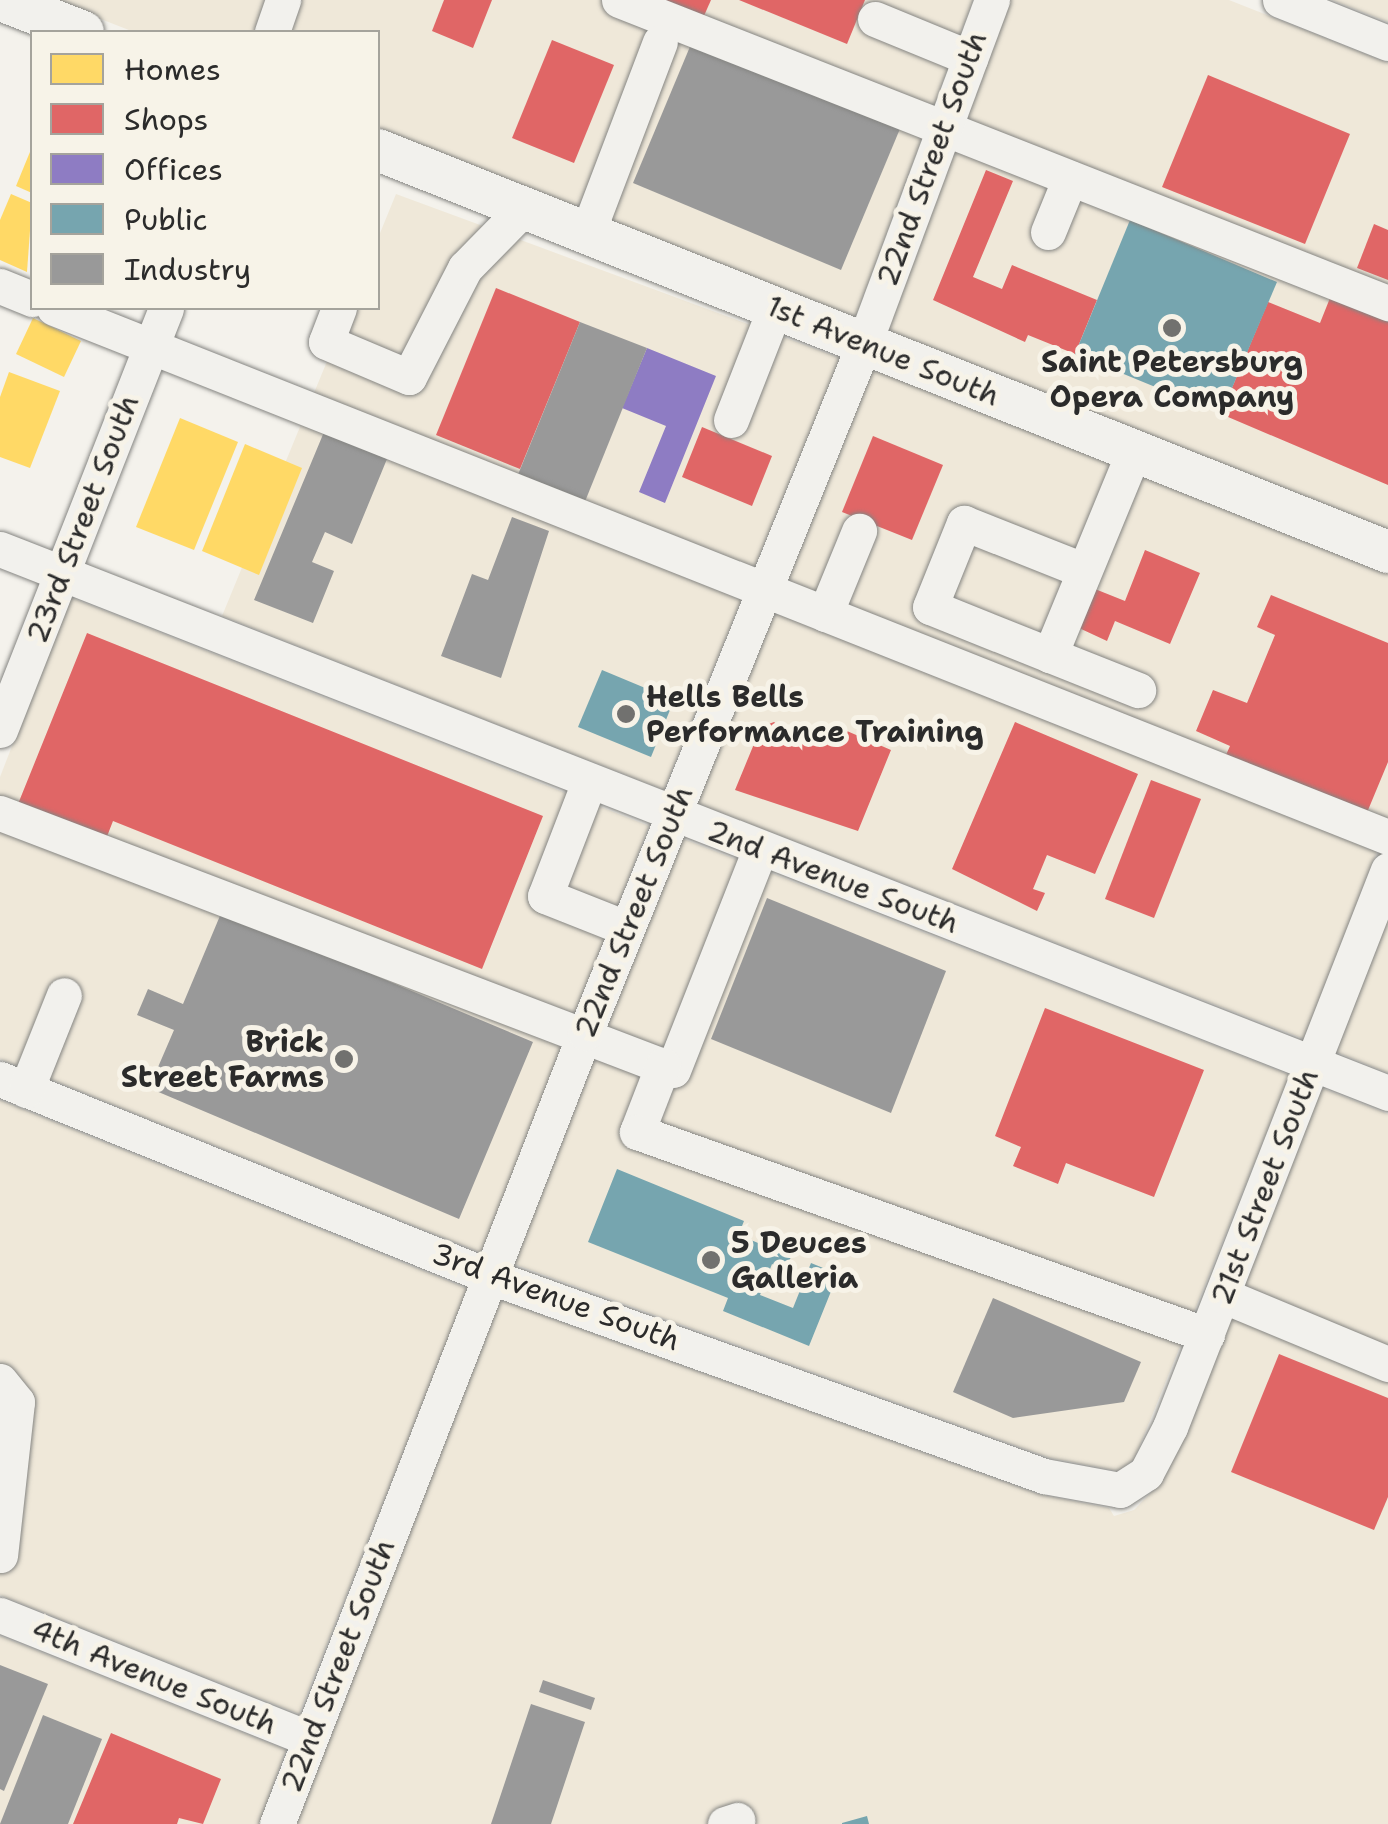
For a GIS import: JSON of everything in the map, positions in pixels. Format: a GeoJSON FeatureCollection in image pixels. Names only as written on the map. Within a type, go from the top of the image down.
{"type":"FeatureCollection","features":[{"type":"Feature","properties":{"kind":"main road"},"geometry":{"type":"LineString","coordinates":[[1,0],[78,30]]}},
{"type":"Feature","properties":{"kind":"main road","name":"1st Avenue South"},"geometry":{"type":"LineString","coordinates":[[380,151],[1388,552]]}},
{"type":"Feature","properties":{"kind":"street"},"geometry":{"type":"LineString","coordinates":[[273,30],[283,0]]}},
{"type":"Feature","properties":{"kind":"street"},"geometry":{"type":"LineString","coordinates":[[620,0],[1388,303]]}},
{"type":"Feature","properties":{"kind":"street","name":"22nd Street South"},"geometry":{"type":"LineString","coordinates":[[278,1824],[308,1738],[626,928],[864,344],[992,0]]}},
{"type":"Feature","properties":{"kind":"street"},"geometry":{"type":"LineString","coordinates":[[1280,0],[1388,43]]}},
{"type":"Feature","properties":{"kind":"street"},"geometry":{"type":"LineString","coordinates":[[875,19],[970,58]]}},
{"type":"Feature","properties":{"kind":"street"},"geometry":{"type":"LineString","coordinates":[[587,234],[660,42]]}},
{"type":"Feature","properties":{"kind":"street"},"geometry":{"type":"LineString","coordinates":[[1048,232],[1070,178]]}},
{"type":"Feature","properties":{"kind":"street"},"geometry":{"type":"LineString","coordinates":[[339,310],[326,342],[409,378],[465,268],[524,208]]}},
{"type":"Feature","properties":{"kind":"street"},"geometry":{"type":"LineString","coordinates":[[0,286],[30,298]]}},
{"type":"Feature","properties":{"kind":"street"},"geometry":{"type":"LineString","coordinates":[[730,420],[775,308]]}},
{"type":"Feature","properties":{"kind":"street"},"geometry":{"type":"LineString","coordinates":[[59,310],[1388,837]]}},
{"type":"Feature","properties":{"kind":"street","name":"23rd Street South"},"geometry":{"type":"LineString","coordinates":[[0,730],[165,310]]}},
{"type":"Feature","properties":{"kind":"street"},"geometry":{"type":"LineString","coordinates":[[1050,655],[1134,451]]}},
{"type":"Feature","properties":{"kind":"street"},"geometry":{"type":"LineString","coordinates":[[1083,570],[964,523],[930,607],[1138,690]]}},
{"type":"Feature","properties":{"kind":"street"},"geometry":{"type":"LineString","coordinates":[[825,614],[859,531]]}},
{"type":"Feature","properties":{"kind":"street","name":"2nd Avenue South"},"geometry":{"type":"LineString","coordinates":[[0,549],[1388,1093]]}},
{"type":"Feature","properties":{"kind":"street"},"geometry":{"type":"LineString","coordinates":[[923,653],[940,611]]}},
{"type":"Feature","properties":{"kind":"street"},"geometry":{"type":"LineString","coordinates":[[589,782],[545,896],[626,928]]}},
{"type":"Feature","properties":{"kind":"street"},"geometry":{"type":"LineString","coordinates":[[0,813],[668,1067]]}},
{"type":"Feature","properties":{"kind":"street"},"geometry":{"type":"LineString","coordinates":[[760,849],[638,1132],[1207,1335]]}},
{"type":"Feature","properties":{"kind":"street","name":"21st Street South"},"geometry":{"type":"LineString","coordinates":[[1120,1490],[1146,1473],[1207,1335],[1388,870]]}},
{"type":"Feature","properties":{"kind":"street"},"geometry":{"type":"LineString","coordinates":[[13,1084],[64,995]]}},
{"type":"Feature","properties":{"kind":"street","name":"3rd Avenue South"},"geometry":{"type":"LineString","coordinates":[[13,1084],[490,1278],[556,1296],[1044,1476],[1120,1490]]}},
{"type":"Feature","properties":{"kind":"street"},"geometry":{"type":"LineString","coordinates":[[1222,1296],[1388,1364]]}},
{"type":"Feature","properties":{"kind":"street"},"geometry":{"type":"LineString","coordinates":[[0,1381],[17,1402],[0,1555]]}},
{"type":"Feature","properties":{"kind":"street","name":"4th Avenue South"},"geometry":{"type":"LineString","coordinates":[[0,1616],[308,1738]]}},
{"type":"Feature","properties":{"kind":"shaded area"},"geometry":{"type":"Polygon","coordinates":[[[52,0],[265,0],[255,30],[129,30],[52,0]]]}},
{"type":"Feature","properties":{"kind":"shaded area"},"geometry":{"type":"Polygon","coordinates":[[[302,0],[973,0],[855,319],[380,130],[380,30],[291,30],[302,0]]]}},
{"type":"Feature","properties":{"kind":"shaded area"},"geometry":{"type":"Polygon","coordinates":[[[1010,0],[1229,0],[1388,63],[1388,531],[887,331],[1010,0]]]}},
{"type":"Feature","properties":{"kind":"shaded area"},"geometry":{"type":"Polygon","coordinates":[[[1332,0],[1388,0],[1388,22],[1332,0]]]}},
{"type":"Feature","properties":{"kind":"shaded area"},"geometry":{"type":"Polygon","coordinates":[[[396,194],[840,358],[664,790],[222,616],[348,310],[380,310],[380,233],[396,194]]]}},
{"type":"Feature","properties":{"kind":"shaded area"},"geometry":{"type":"Polygon","coordinates":[[[873,367],[1388,572],[1388,823],[1304,1039],[696,803],[873,367]]]}},
{"type":"Feature","properties":{"kind":"shaded area"},"geometry":{"type":"Polygon","coordinates":[[[70,597],[649,826],[482,1253],[0,1059],[0,777],[70,597]]]}},
{"type":"Feature","properties":{"kind":"shaded area"},"geometry":{"type":"Polygon","coordinates":[[[681,838],[1290,1075],[1134,1460],[1118,1471],[1050,1458],[514,1264],[681,838]]]}},
{"type":"Feature","properties":{"kind":"shaded area"},"geometry":{"type":"Polygon","coordinates":[[[1388,917],[1388,1073],[1336,1052],[1388,917]]]}},
{"type":"Feature","properties":{"kind":"shaded area"},"geometry":{"type":"Polygon","coordinates":[[[1322,1088],[1388,1114],[1388,1824],[296,1824],[500,1300],[1038,1494],[1109,1508],[1114,1516],[1134,1510],[1161,1482],[1185,1433],[1322,1088]]]}},
{"type":"Feature","properties":{"kind":"shaded area"},"geometry":{"type":"Polygon","coordinates":[[[0,1100],[468,1289],[299,1714],[0,1595],[0,1100]]]}},
{"type":"Feature","properties":{"kind":"shaded area"},"geometry":{"type":"Polygon","coordinates":[[[0,1636],[286,1750],[259,1824],[0,1824],[0,1636]]]}},
{"type":"Feature","properties":{"kind":"building: Homes"},"geometry":{"type":"Polygon","coordinates":[[[30,152],[30,192],[16,186],[30,152]]]}},
{"type":"Feature","properties":{"kind":"building: Homes"},"geometry":{"type":"Polygon","coordinates":[[[11,194],[30,202],[27,272],[0,260],[0,220],[11,194]]]}},
{"type":"Feature","properties":{"kind":"building: Homes"},"geometry":{"type":"Polygon","coordinates":[[[33,318],[81,341],[64,377],[16,354],[33,318]]]}},
{"type":"Feature","properties":{"kind":"building: Homes"},"geometry":{"type":"Polygon","coordinates":[[[9,372],[60,391],[30,468],[0,457],[0,397],[9,372]]]}},
{"type":"Feature","properties":{"kind":"building: Homes"},"geometry":{"type":"Polygon","coordinates":[[[180,418],[238,442],[194,550],[136,527],[180,418]]]}},
{"type":"Feature","properties":{"kind":"building: Homes"},"geometry":{"type":"Polygon","coordinates":[[[245,444],[302,468],[259,575],[202,551],[245,444]]]}},
{"type":"Feature","properties":{"kind":"building: Shops"},"geometry":{"type":"Polygon","coordinates":[[[444,0],[492,0],[473,48],[432,31],[444,0]]]}},
{"type":"Feature","properties":{"kind":"building: Shops"},"geometry":{"type":"Polygon","coordinates":[[[660,0],[711,0],[703,18],[660,0]]]}},
{"type":"Feature","properties":{"kind":"building: Shops"},"geometry":{"type":"Polygon","coordinates":[[[739,0],[865,0],[847,44],[739,0]]]}},
{"type":"Feature","properties":{"kind":"building: Shops"},"geometry":{"type":"Polygon","coordinates":[[[552,40],[614,65],[574,163],[512,138],[552,40]]]}},
{"type":"Feature","properties":{"kind":"building: Shops"},"geometry":{"type":"Polygon","coordinates":[[[1208,75],[1350,134],[1305,244],[1162,187],[1208,75]]]}},
{"type":"Feature","properties":{"kind":"building: Shops"},"geometry":{"type":"Polygon","coordinates":[[[986,170],[1013,181],[973,277],[1002,289],[1012,265],[1097,300],[1075,354],[1028,335],[1025,342],[933,300],[986,170]]]}},
{"type":"Feature","properties":{"kind":"building: Shops"},"geometry":{"type":"Polygon","coordinates":[[[1374,224],[1388,230],[1388,280],[1357,268],[1374,224]]]}},
{"type":"Feature","properties":{"kind":"building: Shops"},"geometry":{"type":"Polygon","coordinates":[[[496,288],[580,322],[520,469],[436,435],[496,288]]]}},
{"type":"Feature","properties":{"kind":"building: Shops"},"geometry":{"type":"Polygon","coordinates":[[[1330,298],[1388,322],[1388,485],[1221,414],[1268,302],[1320,323],[1330,298]]]}},
{"type":"Feature","properties":{"kind":"building: Shops"},"geometry":{"type":"Polygon","coordinates":[[[702,427],[772,456],[752,506],[682,477],[702,427]]]}},
{"type":"Feature","properties":{"kind":"building: Shops"},"geometry":{"type":"Polygon","coordinates":[[[873,436],[943,465],[912,540],[842,512],[873,436]]]}},
{"type":"Feature","properties":{"kind":"building: Shops"},"geometry":{"type":"Polygon","coordinates":[[[1145,550],[1200,573],[1170,644],[1115,621],[1107,641],[1079,628],[1095,589],[1125,601],[1145,550]]]}},
{"type":"Feature","properties":{"kind":"building: Shops"},"geometry":{"type":"Polygon","coordinates":[[[1271,595],[1388,643],[1388,762],[1366,815],[1225,757],[1230,746],[1196,731],[1213,690],[1247,703],[1275,635],[1257,627],[1271,595]]]}},
{"type":"Feature","properties":{"kind":"building: Shops"},"geometry":{"type":"Polygon","coordinates":[[[87,633],[543,816],[482,969],[113,821],[106,839],[18,804],[87,633]]]}},
{"type":"Feature","properties":{"kind":"building: Shops"},"geometry":{"type":"Polygon","coordinates":[[[774,722],[787,732],[783,740],[794,745],[800,732],[826,742],[833,725],[891,750],[858,831],[735,790],[761,727],[774,722]]]}},
{"type":"Feature","properties":{"kind":"building: Shops"},"geometry":{"type":"Polygon","coordinates":[[[1015,722],[1138,774],[1095,874],[1047,855],[1033,889],[1045,893],[1037,911],[952,869],[1015,722]]]}},
{"type":"Feature","properties":{"kind":"building: Shops"},"geometry":{"type":"Polygon","coordinates":[[[1151,780],[1201,799],[1154,918],[1105,899],[1151,780]]]}},
{"type":"Feature","properties":{"kind":"building: Shops"},"geometry":{"type":"Polygon","coordinates":[[[1045,1008],[1204,1070],[1154,1197],[1066,1163],[1058,1184],[1013,1166],[1021,1147],[995,1136],[1045,1008]]]}},
{"type":"Feature","properties":{"kind":"building: Shops"},"geometry":{"type":"Polygon","coordinates":[[[1279,1354],[1388,1398],[1388,1497],[1374,1530],[1231,1472],[1279,1354]]]}},
{"type":"Feature","properties":{"kind":"building: Shops"},"geometry":{"type":"Polygon","coordinates":[[[111,1733],[221,1779],[203,1824],[179,1818],[177,1824],[73,1824],[111,1733]]]}},
{"type":"Feature","properties":{"kind":"building: Offices"},"geometry":{"type":"Polygon","coordinates":[[[647,348],[716,376],[665,503],[639,492],[666,426],[622,408],[647,348]]]}},
{"type":"Feature","properties":{"kind":"building: Public","name":"Saint Petersburg Opera Company"},"geometry":{"type":"Polygon","coordinates":[[[1130,220],[1277,282],[1221,414],[1075,354],[1130,220]]]}},
{"type":"Feature","properties":{"kind":"building: Public","name":"Hells Bells Performance Training"},"geometry":{"type":"Polygon","coordinates":[[[602,670],[674,700],[651,757],[578,727],[602,670]]]}},
{"type":"Feature","properties":{"kind":"building: Public","name":"5 Deuces Galleria"},"geometry":{"type":"Polygon","coordinates":[[[617,1169],[744,1221],[732,1251],[744,1256],[751,1240],[791,1257],[785,1270],[772,1264],[760,1295],[793,1308],[811,1263],[838,1274],[809,1346],[723,1311],[728,1298],[588,1242],[617,1169]]]}},
{"type":"Feature","properties":{"kind":"building: Public"},"geometry":{"type":"Polygon","coordinates":[[[867,1816],[869,1824],[842,1824],[842,1823],[867,1816]]]}},
{"type":"Feature","properties":{"kind":"building: Industry"},"geometry":{"type":"Polygon","coordinates":[[[694,37],[902,124],[841,270],[633,183],[694,37]]]}},
{"type":"Feature","properties":{"kind":"building: Industry"},"geometry":{"type":"Polygon","coordinates":[[[580,322],[647,348],[584,504],[517,477],[580,322]]]}},
{"type":"Feature","properties":{"kind":"building: Industry"},"geometry":{"type":"Polygon","coordinates":[[[324,432],[387,459],[352,544],[325,532],[312,562],[334,571],[313,623],[254,600],[324,432]]]}},
{"type":"Feature","properties":{"kind":"building: Industry"},"geometry":{"type":"Polygon","coordinates":[[[512,517],[549,531],[501,678],[441,656],[472,574],[488,580],[512,517]]]}},
{"type":"Feature","properties":{"kind":"building: Industry"},"geometry":{"type":"Polygon","coordinates":[[[767,898],[946,971],[891,1113],[711,1039],[767,898]]]}},
{"type":"Feature","properties":{"kind":"building: Industry","name":"Brick Street Farms"},"geometry":{"type":"Polygon","coordinates":[[[222,911],[533,1042],[459,1219],[149,1088],[174,1030],[137,1015],[148,989],[183,1004],[222,911]]]}},
{"type":"Feature","properties":{"kind":"building: Industry"},"geometry":{"type":"Polygon","coordinates":[[[993,1298],[1141,1362],[1124,1402],[1013,1418],[953,1392],[993,1298]]]}},
{"type":"Feature","properties":{"kind":"building: Industry"},"geometry":{"type":"Polygon","coordinates":[[[0,1665],[48,1684],[4,1791],[0,1789],[0,1665]]]}},
{"type":"Feature","properties":{"kind":"building: Industry"},"geometry":{"type":"Polygon","coordinates":[[[543,1680],[595,1698],[591,1710],[539,1692],[543,1680]]]}},
{"type":"Feature","properties":{"kind":"building: Industry"},"geometry":{"type":"Polygon","coordinates":[[[531,1704],[585,1722],[551,1824],[491,1824],[531,1704]]]}},
{"type":"Feature","properties":{"kind":"building: Industry"},"geometry":{"type":"Polygon","coordinates":[[[43,1715],[102,1739],[68,1824],[0,1824],[43,1715]]]}},
{"type":"Feature","properties":{"kind":"place","name":"Saint Petersburg Opera Company"},"geometry":{"type":"Point","coordinates":[1172,328]}},
{"type":"Feature","properties":{"kind":"place","name":"Hells Bells Performance Training"},"geometry":{"type":"Point","coordinates":[626,714]}},
{"type":"Feature","properties":{"kind":"place","name":"Brick Street Farms"},"geometry":{"type":"Point","coordinates":[344,1059]}},
{"type":"Feature","properties":{"kind":"place","name":"5 Deuces Galleria"},"geometry":{"type":"Point","coordinates":[711,1260]}}]}
